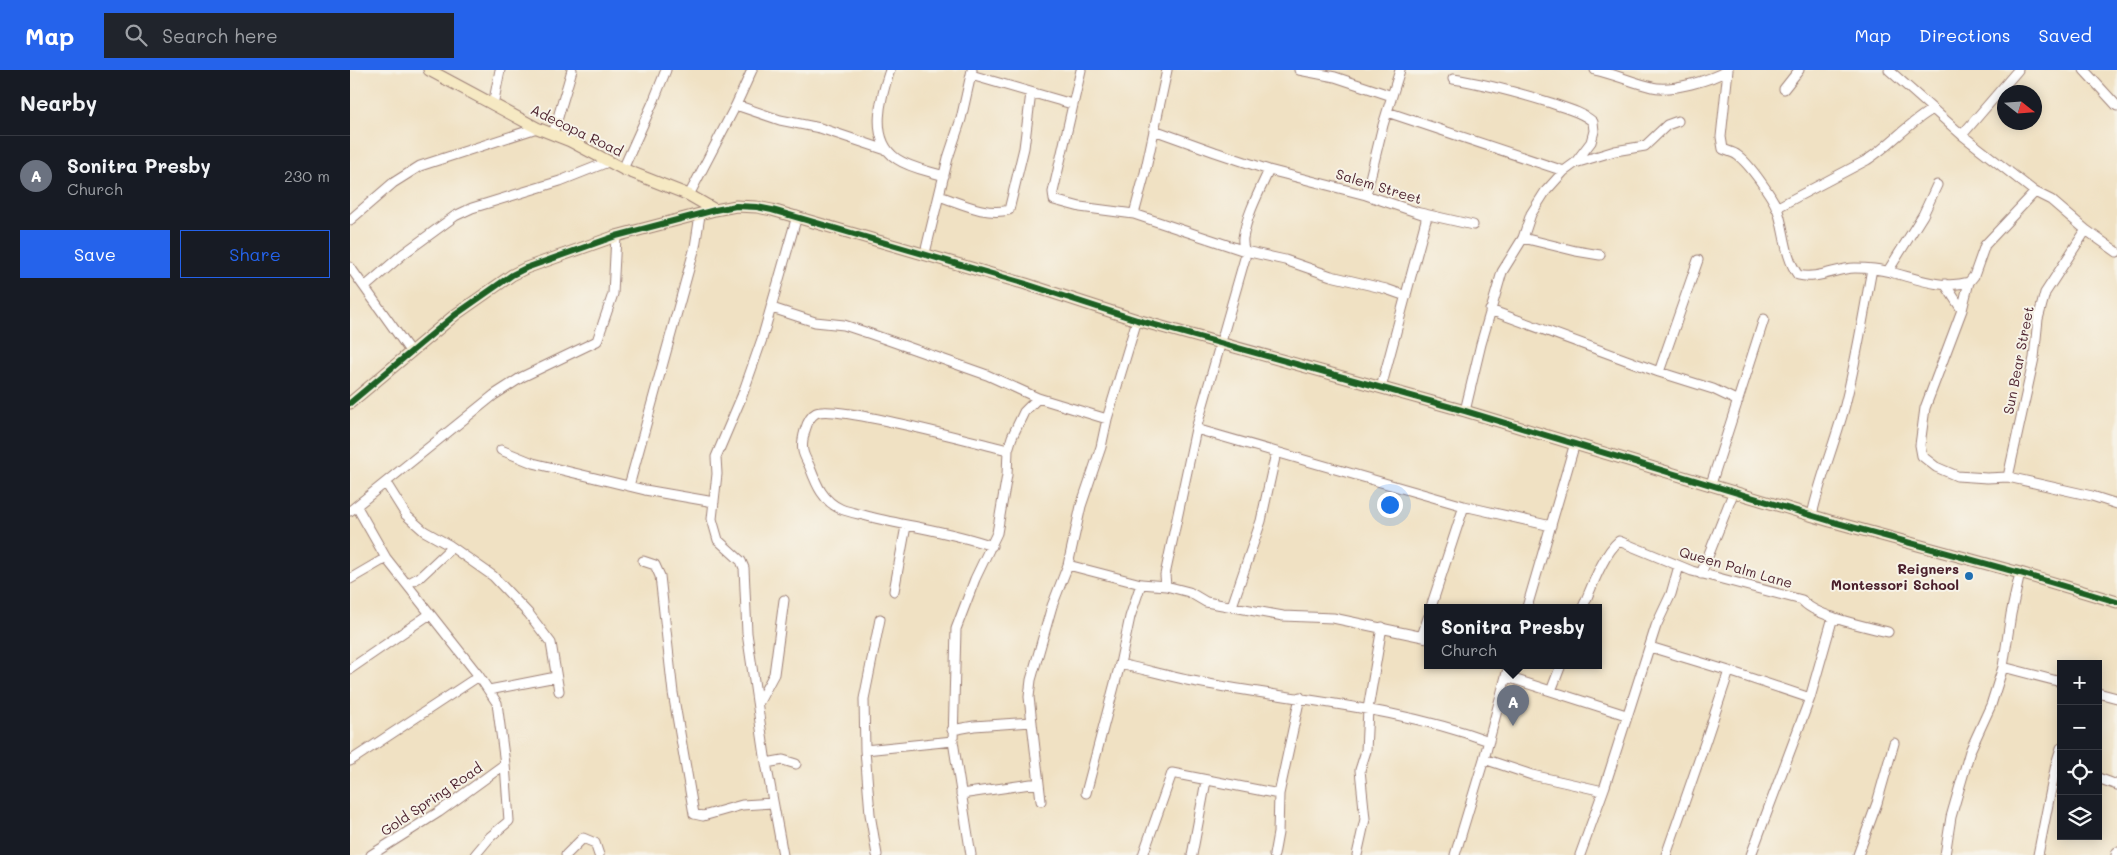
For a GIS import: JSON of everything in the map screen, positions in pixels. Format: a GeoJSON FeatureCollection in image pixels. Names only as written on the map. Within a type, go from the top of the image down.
{"type":"FeatureCollection","features":[{"type":"Feature","properties":{"kind":"street","name":"Adecopa Road"},"geometry":{"type":"LineString","coordinates":[[429,70],[537,128],[623,169],[689,195],[715,210]]}},
{"type":"Feature","properties":{"kind":"street"},"geometry":{"type":"LineString","coordinates":[[493,105],[500,70]]}},
{"type":"Feature","properties":{"kind":"street"},"geometry":{"type":"LineString","coordinates":[[553,134],[572,70]]}},
{"type":"Feature","properties":{"kind":"street"},"geometry":{"type":"LineString","coordinates":[[623,169],[666,70]]}},
{"type":"Feature","properties":{"kind":"street"},"geometry":{"type":"LineString","coordinates":[[689,195],[752,70]]}},
{"type":"Feature","properties":{"kind":"street"},"geometry":{"type":"LineString","coordinates":[[886,150],[880,127],[880,110],[890,70]]}},
{"type":"Feature","properties":{"kind":"street"},"geometry":{"type":"LineString","coordinates":[[1080,70],[1052,197],[1059,203],[1134,214],[1245,251],[1285,260],[1331,276],[1386,289],[1406,296]]}},
{"type":"Feature","properties":{"kind":"street"},"geometry":{"type":"LineString","coordinates":[[1134,214],[1167,70]]}},
{"type":"Feature","properties":{"kind":"street"},"geometry":{"type":"LineString","coordinates":[[1299,70],[1335,77],[1392,96]]}},
{"type":"Feature","properties":{"kind":"street"},"geometry":{"type":"LineString","coordinates":[[1366,195],[1387,112],[1400,70]]}},
{"type":"Feature","properties":{"kind":"street"},"geometry":{"type":"LineString","coordinates":[[1595,70],[1606,71],[1659,88],[1684,85],[1728,70],[1721,137],[1723,149],[1737,155],[1753,171],[1776,208],[1786,245],[1794,269],[1798,274],[1812,276],[1853,268],[1888,271],[1931,283],[1959,285],[1969,282]]}},
{"type":"Feature","properties":{"kind":"street"},"geometry":{"type":"LineString","coordinates":[[1784,89],[1799,70]]}},
{"type":"Feature","properties":{"kind":"street"},"geometry":{"type":"LineString","coordinates":[[1889,70],[1962,135],[2035,192],[2051,200],[2086,230],[2117,252]]}},
{"type":"Feature","properties":{"kind":"street"},"geometry":{"type":"LineString","coordinates":[[1962,135],[2018,70]]}},
{"type":"Feature","properties":{"kind":"street"},"geometry":{"type":"LineString","coordinates":[[2084,70],[2117,106]]}},
{"type":"Feature","properties":{"kind":"street"},"geometry":{"type":"LineString","coordinates":[[925,253],[944,176],[961,119],[971,72],[1072,104]]}},
{"type":"Feature","properties":{"kind":"street"},"geometry":{"type":"LineString","coordinates":[[1453,79],[1506,89],[1562,107],[1589,118],[1593,122],[1594,131],[1591,142],[1575,162],[1545,192],[1531,214],[1522,238],[1502,272],[1490,310],[1464,411]]}},
{"type":"Feature","properties":{"kind":"street"},"geometry":{"type":"LineString","coordinates":[[939,196],[983,211],[997,213],[1009,210],[1024,148],[1031,92]]}},
{"type":"Feature","properties":{"kind":"street"},"geometry":{"type":"LineString","coordinates":[[736,105],[780,120],[820,128],[886,150],[898,160],[944,176]]}},
{"type":"Feature","properties":{"kind":"street"},"geometry":{"type":"LineString","coordinates":[[1776,208],[1880,152],[1922,115],[1933,109]]}},
{"type":"Feature","properties":{"kind":"street"},"geometry":{"type":"LineString","coordinates":[[1387,112],[1564,171]]}},
{"type":"Feature","properties":{"kind":"street"},"geometry":{"type":"LineString","coordinates":[[1575,162],[1615,151],[1645,146],[1667,125],[1678,122]]}},
{"type":"Feature","properties":{"kind":"street"},"geometry":{"type":"LineString","coordinates":[[350,220],[393,183],[420,166],[537,128]]}},
{"type":"Feature","properties":{"kind":"street","name":"Salem Street"},"geometry":{"type":"LineString","coordinates":[[1154,130],[1270,170],[1366,195],[1425,216],[1426,220],[1381,388]]}},
{"type":"Feature","properties":{"kind":"street"},"geometry":{"type":"LineString","coordinates":[[365,287],[403,254],[455,216],[472,208],[560,181],[608,162]]}},
{"type":"Feature","properties":{"kind":"street"},"geometry":{"type":"LineString","coordinates":[[1166,586],[1165,575],[1196,429],[1241,276],[1245,251],[1243,241],[1253,203],[1270,170]]}},
{"type":"Feature","properties":{"kind":"street"},"geometry":{"type":"LineString","coordinates":[[1888,271],[1938,185]]}},
{"type":"Feature","properties":{"kind":"street"},"geometry":{"type":"LineString","coordinates":[[2035,192],[1985,245],[1974,276],[1969,282],[1962,310],[1925,408],[1920,445],[1922,456],[1936,466],[1957,476],[2008,477],[2092,496],[2117,504]]}},
{"type":"Feature","properties":{"kind":"street"},"geometry":{"type":"LineString","coordinates":[[351,401],[455,315],[512,275],[542,261],[616,236],[715,210],[736,206],[757,207],[797,216],[925,253],[1137,320],[1464,411],[1812,515],[2117,602]]}},
{"type":"Feature","properties":{"kind":"street"},"geometry":{"type":"LineString","coordinates":[[1420,213],[1473,225]]}},
{"type":"Feature","properties":{"kind":"street"},"geometry":{"type":"LineString","coordinates":[[629,486],[695,247],[700,215]]}},
{"type":"Feature","properties":{"kind":"street"},"geometry":{"type":"LineString","coordinates":[[783,855],[766,763],[747,633],[744,568],[740,561],[718,540],[712,519],[717,474],[716,456],[742,396],[772,308],[797,216]]}},
{"type":"Feature","properties":{"kind":"street","name":"Sun Bear Street"},"geometry":{"type":"LineString","coordinates":[[2008,477],[2034,358],[2038,319],[2045,293],[2086,230]]}},
{"type":"Feature","properties":{"kind":"street"},"geometry":{"type":"LineString","coordinates":[[475,855],[490,837],[509,821],[505,764],[497,703],[480,676],[386,558],[354,509],[494,395],[522,377],[597,341],[612,294],[616,236]]}},
{"type":"Feature","properties":{"kind":"street"},"geometry":{"type":"LineString","coordinates":[[1522,238],[1600,255]]}},
{"type":"Feature","properties":{"kind":"street"},"geometry":{"type":"LineString","coordinates":[[1659,372],[1698,260]]}},
{"type":"Feature","properties":{"kind":"street"},"geometry":{"type":"LineString","coordinates":[[350,267],[410,352]]}},
{"type":"Feature","properties":{"kind":"street"},"geometry":{"type":"LineString","coordinates":[[1812,515],[1825,465],[1834,446],[1844,406],[1872,269]]}},
{"type":"Feature","properties":{"kind":"street"},"geometry":{"type":"LineString","coordinates":[[1945,284],[1962,310]]}},
{"type":"Feature","properties":{"kind":"street"},"geometry":{"type":"LineString","coordinates":[[772,308],[815,322],[844,326],[871,334],[987,375],[1038,398],[1107,419]]}},
{"type":"Feature","properties":{"kind":"street"},"geometry":{"type":"LineString","coordinates":[[1490,310],[1659,372],[1696,382],[1738,401]]}},
{"type":"Feature","properties":{"kind":"street"},"geometry":{"type":"LineString","coordinates":[[1711,484],[1764,319]]}},
{"type":"Feature","properties":{"kind":"street"},"geometry":{"type":"LineString","coordinates":[[1041,801],[1029,697],[1030,680],[1052,606],[1068,565],[1081,506],[1101,447],[1107,419],[1137,320]]}},
{"type":"Feature","properties":{"kind":"street"},"geometry":{"type":"LineString","coordinates":[[971,855],[952,730],[956,629],[975,579],[992,546],[1001,516],[1007,475],[1008,450],[1024,412],[1038,398]]}},
{"type":"Feature","properties":{"kind":"street"},"geometry":{"type":"LineString","coordinates":[[992,546],[930,529],[906,526],[841,509],[828,501],[820,491],[803,451],[806,429],[812,415],[823,412],[852,414],[1008,450]]}},
{"type":"Feature","properties":{"kind":"street"},"geometry":{"type":"LineString","coordinates":[[1196,429],[1464,506],[1551,526]]}},
{"type":"Feature","properties":{"kind":"street"},"geometry":{"type":"LineString","coordinates":[[1527,604],[1575,443]]}},
{"type":"Feature","properties":{"kind":"street"},"geometry":{"type":"LineString","coordinates":[[501,450],[533,463],[629,486],[714,502]]}},
{"type":"Feature","properties":{"kind":"street"},"geometry":{"type":"LineString","coordinates":[[1232,606],[1261,521],[1276,453]]}},
{"type":"Feature","properties":{"kind":"street"},"geometry":{"type":"LineString","coordinates":[[386,483],[406,515],[424,531],[452,547],[493,576],[530,614],[551,643],[559,691]]}},
{"type":"Feature","properties":{"kind":"street"},"geometry":{"type":"LineString","coordinates":[[1700,574],[1734,491]]}},
{"type":"Feature","properties":{"kind":"street"},"geometry":{"type":"LineString","coordinates":[[1432,604],[1464,506]]}},
{"type":"Feature","properties":{"kind":"street"},"geometry":{"type":"LineString","coordinates":[[894,591],[906,526]]}},
{"type":"Feature","properties":{"kind":"street","name":"Queen Palm Lane"},"geometry":{"type":"LineString","coordinates":[[1584,604],[1599,571],[1614,545],[1619,541],[1700,574],[1802,600],[1806,605],[1833,617],[1888,632]]}},
{"type":"Feature","properties":{"kind":"street"},"geometry":{"type":"LineString","coordinates":[[407,584],[420,577],[452,547]]}},
{"type":"Feature","properties":{"kind":"street"},"geometry":{"type":"LineString","coordinates":[[350,579],[386,558]]}},
{"type":"Feature","properties":{"kind":"street"},"geometry":{"type":"LineString","coordinates":[[643,561],[655,565],[660,576],[673,693],[694,814],[703,816],[742,805],[773,803]]}},
{"type":"Feature","properties":{"kind":"street"},"geometry":{"type":"LineString","coordinates":[[1068,565],[1141,584],[1166,586],[1189,592],[1206,602],[1283,616],[1333,618],[1424,637]]}},
{"type":"Feature","properties":{"kind":"street"},"geometry":{"type":"LineString","coordinates":[[1580,855],[1603,791],[1656,626],[1671,594],[1679,566]]}},
{"type":"Feature","properties":{"kind":"street"},"geometry":{"type":"LineString","coordinates":[[1945,855],[1951,817],[1970,752],[1992,705],[2004,667],[2011,614],[2020,573]]}},
{"type":"Feature","properties":{"kind":"street"},"geometry":{"type":"LineString","coordinates":[[1086,793],[1120,664],[1130,616],[1141,584]]}},
{"type":"Feature","properties":{"kind":"street"},"geometry":{"type":"LineString","coordinates":[[758,702],[774,674],[784,600]]}},
{"type":"Feature","properties":{"kind":"street"},"geometry":{"type":"LineString","coordinates":[[350,669],[430,614]]}},
{"type":"Feature","properties":{"kind":"street"},"geometry":{"type":"LineString","coordinates":[[1751,855],[1810,698],[1833,617]]}},
{"type":"Feature","properties":{"kind":"street"},"geometry":{"type":"LineString","coordinates":[[877,855],[870,814],[865,750],[864,699],[880,619]]}},
{"type":"Feature","properties":{"kind":"street"},"geometry":{"type":"LineString","coordinates":[[1358,855],[1366,819],[1360,770],[1366,751],[1368,709],[1382,627]]}},
{"type":"Feature","properties":{"kind":"street"},"geometry":{"type":"LineString","coordinates":[[1650,647],[1728,670],[1810,698]]}},
{"type":"Feature","properties":{"kind":"street"},"geometry":{"type":"LineString","coordinates":[[1120,664],[1187,680],[1300,697],[1431,722],[1489,741]]}},
{"type":"Feature","properties":{"kind":"street"},"geometry":{"type":"LineString","coordinates":[[2004,667],[2057,681]]}},
{"type":"Feature","properties":{"kind":"street"},"geometry":{"type":"LineString","coordinates":[[1455,855],[1484,759],[1508,669]]}},
{"type":"Feature","properties":{"kind":"street"},"geometry":{"type":"LineString","coordinates":[[1551,691],[1559,669]]}},
{"type":"Feature","properties":{"kind":"street"},"geometry":{"type":"LineString","coordinates":[[1666,855],[1728,670]]}},
{"type":"Feature","properties":{"kind":"street"},"geometry":{"type":"LineString","coordinates":[[350,761],[480,676]]}},
{"type":"Feature","properties":{"kind":"street"},"geometry":{"type":"LineString","coordinates":[[489,690],[556,677]]}},
{"type":"Feature","properties":{"kind":"street"},"geometry":{"type":"LineString","coordinates":[[1506,677],[1626,715]]}},
{"type":"Feature","properties":{"kind":"street"},"geometry":{"type":"LineString","coordinates":[[2102,694],[2117,698]]}},
{"type":"Feature","properties":{"kind":"street"},"geometry":{"type":"LineString","coordinates":[[1274,855],[1279,824],[1279,794],[1300,697]]}},
{"type":"Feature","properties":{"kind":"street"},"geometry":{"type":"LineString","coordinates":[[952,730],[974,726],[1032,722]]}},
{"type":"Feature","properties":{"kind":"street"},"geometry":{"type":"LineString","coordinates":[[865,750],[953,741]]}},
{"type":"Feature","properties":{"kind":"street"},"geometry":{"type":"LineString","coordinates":[[1858,855],[1877,803],[1894,743]]}},
{"type":"Feature","properties":{"kind":"street"},"geometry":{"type":"LineString","coordinates":[[1484,759],[1539,777],[1603,791]]}},
{"type":"Feature","properties":{"kind":"street"},"geometry":{"type":"LineString","coordinates":[[766,763],[783,760],[796,764]]}},
{"type":"Feature","properties":{"kind":"street","name":"Gold Spring Road"},"geometry":{"type":"LineString","coordinates":[[371,855],[417,826],[505,764]]}},
{"type":"Feature","properties":{"kind":"street"},"geometry":{"type":"LineString","coordinates":[[2038,855],[2057,770]]}},
{"type":"Feature","properties":{"kind":"street"},"geometry":{"type":"LineString","coordinates":[[1143,855],[1172,773],[1279,794]]}},
{"type":"Feature","properties":{"kind":"street"},"geometry":{"type":"LineString","coordinates":[[2102,779],[2117,785]]}},
{"type":"Feature","properties":{"kind":"street"},"geometry":{"type":"LineString","coordinates":[[1192,855],[1206,781]]}},
{"type":"Feature","properties":{"kind":"street"},"geometry":{"type":"LineString","coordinates":[[962,794],[1038,783]]}},
{"type":"Feature","properties":{"kind":"street"},"geometry":{"type":"LineString","coordinates":[[566,855],[583,838],[595,843],[599,855]]}},
{"type":"Feature","properties":{"kind":"cycle path"},"geometry":{"type":"LineString","coordinates":[[350,403],[455,315],[512,275],[526,268],[616,236],[715,210],[736,206],[757,207],[1026,284],[1137,320],[1465,411],[1830,521],[2020,573],[2117,602]]}},
{"type":"Feature","properties":{"kind":"place","name":"Reigners Montessori School"},"geometry":{"type":"Point","coordinates":[1969,576]}},
{"type":"Feature","properties":{"kind":"place","name":"Sonitra Presby"},"geometry":{"type":"Point","coordinates":[1513,726]}}]}
